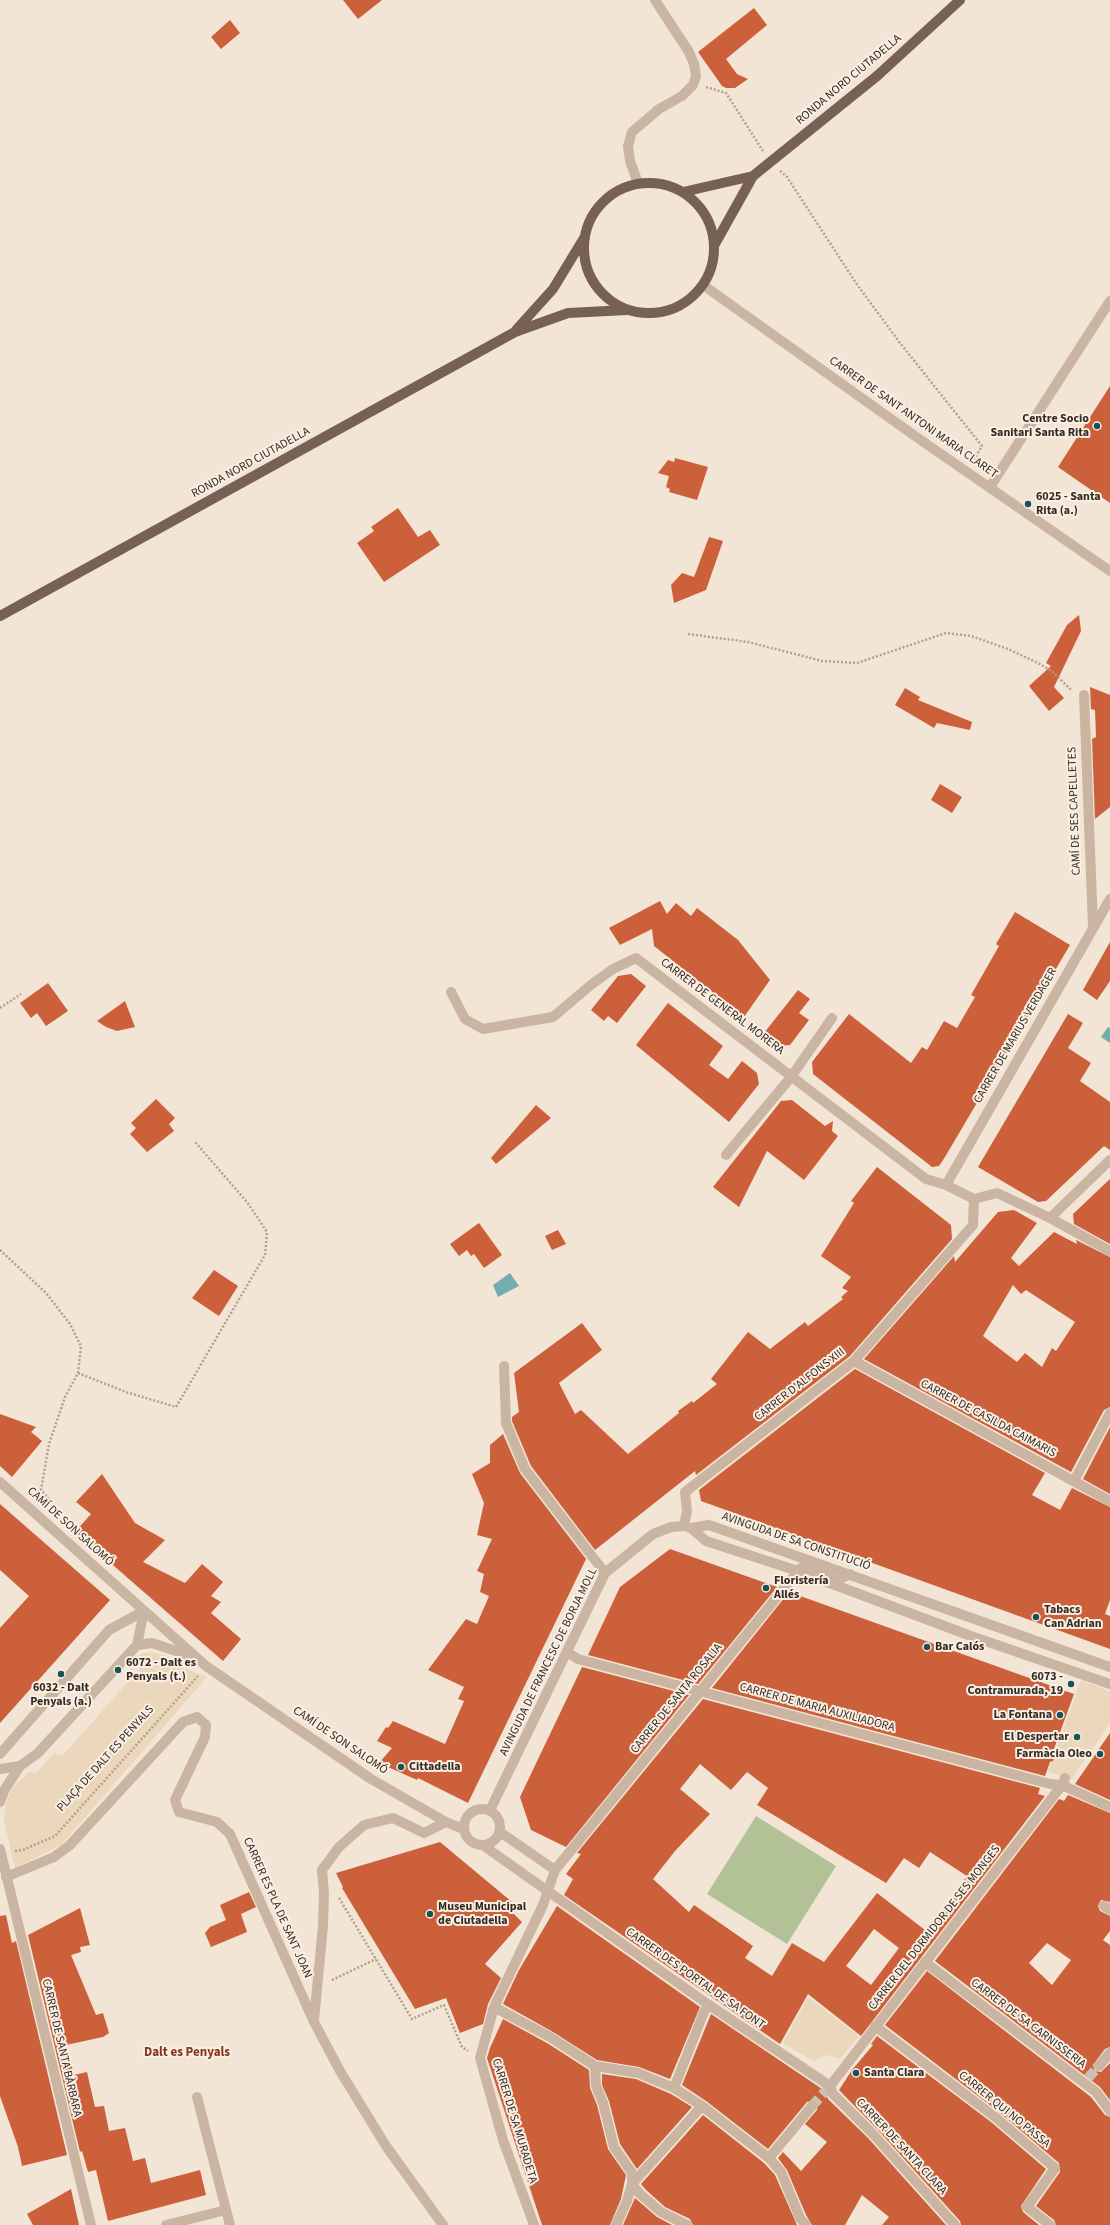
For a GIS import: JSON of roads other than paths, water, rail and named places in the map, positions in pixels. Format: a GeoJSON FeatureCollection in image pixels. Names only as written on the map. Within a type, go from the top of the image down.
{"type":"FeatureCollection","features":[{"type":"Feature","properties":{"kind":"main road","name":"RONDA NORD CIUTADELLA"},"geometry":{"type":"LineString","coordinates":[[753,176],[877,76],[960,0]]}},
{"type":"Feature","properties":{"kind":"main road"},"geometry":{"type":"LineString","coordinates":[[683,192],[753,176]]}},
{"type":"Feature","properties":{"kind":"main road"},"geometry":{"type":"LineString","coordinates":[[515,332],[568,313],[627,310],[648,313],[669,310],[688,301],[703,285],[710,272],[715,244],[753,176]]}},
{"type":"Feature","properties":{"kind":"main road"},"geometry":{"type":"LineString","coordinates":[[515,332],[553,289],[584,238],[590,218],[602,202],[619,190],[638,183],[654,182],[669,185],[683,192],[699,205],[710,224],[715,244]]}},
{"type":"Feature","properties":{"kind":"main road"},"geometry":{"type":"LineString","coordinates":[[584,238],[585,260],[592,281],[607,299],[627,310]]}},
{"type":"Feature","properties":{"kind":"main road","name":"RONDA NORD CIUTADELLA"},"geometry":{"type":"LineString","coordinates":[[0,616],[177,520],[515,332]]}},
{"type":"Feature","properties":{"kind":"street"},"geometry":{"type":"LineString","coordinates":[[638,183],[630,161],[628,146],[632,132],[659,109],[682,96],[694,84],[696,76],[694,64],[688,52],[655,0]]}},
{"type":"Feature","properties":{"kind":"street","name":"CARRER DE SANT ANTONI MARIA CLARET"},"geometry":{"type":"LineString","coordinates":[[703,285],[1110,570]]}},
{"type":"Feature","properties":{"kind":"street"},"geometry":{"type":"LineString","coordinates":[[990,487],[1110,301]]}},
{"type":"Feature","properties":{"kind":"street","name":"CAMÍ DE SES CAPELLETES"},"geometry":{"type":"LineString","coordinates":[[1084,699],[1093,927]]}},
{"type":"Feature","properties":{"kind":"street","name":"CARRER DE MARIUS VERDAGER"},"geometry":{"type":"LineString","coordinates":[[946,1185],[1110,899]]}},
{"type":"Feature","properties":{"kind":"street","name":"CARRER DE GENERAL MORERA"},"geometry":{"type":"LineString","coordinates":[[451,992],[465,1019],[483,1029],[554,1017],[597,980],[613,969],[636,958],[926,1179],[946,1185],[974,1199]]}},
{"type":"Feature","properties":{"kind":"street"},"geometry":{"type":"LineString","coordinates":[[726,1155],[791,1077],[832,1018]]}},
{"type":"Feature","properties":{"kind":"street"},"geometry":{"type":"LineString","coordinates":[[1050,1218],[1110,1160]]}},
{"type":"Feature","properties":{"kind":"street"},"geometry":{"type":"LineString","coordinates":[[974,1199],[997,1193],[1050,1218],[1110,1251]]}},
{"type":"Feature","properties":{"kind":"street","name":"CARRER D'ALFONS XIII"},"geometry":{"type":"LineString","coordinates":[[687,1527],[685,1492],[854,1361],[973,1225],[974,1199]]}},
{"type":"Feature","properties":{"kind":"street","name":"CARRER DE CASILDA CAIMARIS"},"geometry":{"type":"LineString","coordinates":[[854,1361],[1110,1500]]}},
{"type":"Feature","properties":{"kind":"street"},"geometry":{"type":"LineString","coordinates":[[504,1366],[506,1423],[525,1469],[605,1573]]}},
{"type":"Feature","properties":{"kind":"street"},"geometry":{"type":"LineString","coordinates":[[1074,1481],[1110,1413]]}},
{"type":"Feature","properties":{"kind":"street","name":"CAMÍ DE SON SALOMÓ"},"geometry":{"type":"LineString","coordinates":[[0,1482],[60,1534],[144,1611]]}},
{"type":"Feature","properties":{"kind":"street","name":"AVINGUDA DE SA CONSTITUCIÓ"},"geometry":{"type":"LineString","coordinates":[[687,1527],[709,1525],[1110,1667]]}},
{"type":"Feature","properties":{"kind":"street","name":"AVINGUDA DE FRANCESC DE BORJA MOLL"},"geometry":{"type":"LineString","coordinates":[[490,1810],[605,1573],[652,1534],[671,1527],[687,1527]]}},
{"type":"Feature","properties":{"kind":"street"},"geometry":{"type":"LineString","coordinates":[[687,1527],[706,1541],[799,1570],[849,1592],[1110,1684]]}},
{"type":"Feature","properties":{"kind":"street"},"geometry":{"type":"LineString","coordinates":[[799,1570],[802,1567],[836,1581],[850,1574]]}},
{"type":"Feature","properties":{"kind":"street","name":"CARRER DE SANTA ROSALIA"},"geometry":{"type":"LineString","coordinates":[[546,1892],[555,1870],[799,1570]]}},
{"type":"Feature","properties":{"kind":"street"},"geometry":{"type":"LineString","coordinates":[[0,1802],[5,1789],[20,1766],[38,1754],[137,1645],[144,1611]]}},
{"type":"Feature","properties":{"kind":"street"},"geometry":{"type":"LineString","coordinates":[[144,1611],[196,1658]]}},
{"type":"Feature","properties":{"kind":"street"},"geometry":{"type":"LineString","coordinates":[[0,1754],[109,1630],[144,1611]]}},
{"type":"Feature","properties":{"kind":"street"},"geometry":{"type":"LineString","coordinates":[[137,1645],[152,1643],[196,1658]]}},
{"type":"Feature","properties":{"kind":"street","name":"CARRER DE MARIA AUXILIADORA"},"geometry":{"type":"LineString","coordinates":[[567,1652],[578,1659],[1050,1784],[1063,1782],[1110,1807]]}},
{"type":"Feature","properties":{"kind":"street","name":"CAMÍ DE SON SALOMÓ"},"geometry":{"type":"LineString","coordinates":[[196,1658],[371,1779],[446,1822],[463,1829]]}},
{"type":"Feature","properties":{"kind":"street","name":"CARRER ES PLA DE SANT JOAN"},"geometry":{"type":"LineString","coordinates":[[6,1877],[54,1857],[69,1846],[183,1722],[197,1717],[206,1725],[205,1737],[175,1800],[179,1812],[217,1822],[230,1834],[314,2022],[340,2071],[386,2146],[443,2225]]}},
{"type":"Feature","properties":{"kind":"street"},"geometry":{"type":"LineString","coordinates":[[0,1769],[20,1766]]}},
{"type":"Feature","properties":{"kind":"street","name":"CARRER DEL DORMIDOR DE SES MONGES"},"geometry":{"type":"LineString","coordinates":[[830,2086],[1063,1782]]}},
{"type":"Feature","properties":{"kind":"street"},"geometry":{"type":"LineString","coordinates":[[478,1809],[490,1810],[499,1819],[500,1832],[493,1842],[484,1846],[469,1840],[463,1829],[464,1822],[472,1811],[478,1809]]}},
{"type":"Feature","properties":{"kind":"street"},"geometry":{"type":"LineString","coordinates":[[314,2022],[323,1919],[324,1892],[322,1870],[339,1847],[364,1825],[394,1818],[424,1833],[446,1822]]}},
{"type":"Feature","properties":{"kind":"street"},"geometry":{"type":"LineString","coordinates":[[500,1832],[555,1870]]}},
{"type":"Feature","properties":{"kind":"street","name":"CARRER DES PORTAL DE SA FONT"},"geometry":{"type":"LineString","coordinates":[[484,1846],[546,1892],[709,2005],[830,2086]]}},
{"type":"Feature","properties":{"kind":"street"},"geometry":{"type":"LineString","coordinates":[[0,1851],[6,1877]]}},
{"type":"Feature","properties":{"kind":"street","name":"CARRER DE SANTA BÀRBARA"},"geometry":{"type":"LineString","coordinates":[[6,1877],[91,2225]]}},
{"type":"Feature","properties":{"kind":"street","name":"CARRER DE SA MURADETA"},"geometry":{"type":"LineString","coordinates":[[534,2225],[503,2140],[480,2058],[494,2007],[543,1905],[546,1892]]}},
{"type":"Feature","properties":{"kind":"street","name":"CARRER DE SA CARNISSERIA"},"geometry":{"type":"LineString","coordinates":[[925,1962],[1086,2080],[1110,2110]]}},
{"type":"Feature","properties":{"kind":"street"},"geometry":{"type":"LineString","coordinates":[[674,2088],[704,2012],[709,2005]]}},
{"type":"Feature","properties":{"kind":"street"},"geometry":{"type":"LineString","coordinates":[[494,2007],[550,2037],[594,2066],[638,2073],[674,2088],[702,2106],[769,2158],[781,2172],[800,2218],[806,2225]]}},
{"type":"Feature","properties":{"kind":"street","name":"CARRER QUI NO PASSA"},"geometry":{"type":"LineString","coordinates":[[875,2026],[995,2117],[1055,2168],[1027,2207],[1050,2225]]}},
{"type":"Feature","properties":{"kind":"street"},"geometry":{"type":"LineString","coordinates":[[1099,2066],[1110,2053]]}},
{"type":"Feature","properties":{"kind":"street"},"geometry":{"type":"LineString","coordinates":[[594,2066],[596,2086],[603,2103],[614,2147],[632,2173],[632,2184],[628,2201],[616,2225]]}},
{"type":"Feature","properties":{"kind":"street","name":"CARRER DE SANTA CLARA"},"geometry":{"type":"LineString","coordinates":[[830,2086],[833,2094],[873,2134],[955,2225]]}},
{"type":"Feature","properties":{"kind":"street"},"geometry":{"type":"LineString","coordinates":[[197,2097],[230,2225]]}},
{"type":"Feature","properties":{"kind":"street"},"geometry":{"type":"LineString","coordinates":[[632,2184],[702,2106]]}},
{"type":"Feature","properties":{"kind":"street"},"geometry":{"type":"LineString","coordinates":[[769,2158],[812,2106]]}},
{"type":"Feature","properties":{"kind":"street"},"geometry":{"type":"LineString","coordinates":[[632,2184],[640,2194],[660,2212],[687,2225]]}},
{"type":"Feature","properties":{"kind":"street"},"geometry":{"type":"LineString","coordinates":[[166,2225],[226,2210]]}},
{"type":"Feature","properties":{"kind":"water"},"geometry":{"type":"Polygon","coordinates":[[[1108,1027],[1110,1028],[1110,1043],[1101,1037],[1108,1027]]]}},
{"type":"Feature","properties":{"kind":"water"},"geometry":{"type":"Polygon","coordinates":[[[510,1273],[519,1286],[498,1297],[493,1285],[510,1273]]]}},
{"type":"Feature","properties":{"kind":"tunnel"},"geometry":{"type":"LineString","coordinates":[[1088,2078],[1099,2066]]}},
{"type":"Feature","properties":{"kind":"tunnel"},"geometry":{"type":"LineString","coordinates":[[812,2106],[830,2086]]}},
{"type":"Feature","properties":{"kind":"place","name":"Centre Socio Sanitari Santa Rita"},"geometry":{"type":"Point","coordinates":[1097,426]}},
{"type":"Feature","properties":{"kind":"place","name":"6025 - Santa Rita (a.)"},"geometry":{"type":"Point","coordinates":[1028,504]}},
{"type":"Feature","properties":{"kind":"place","name":"Floristería Allés"},"geometry":{"type":"Point","coordinates":[766,1588]}},
{"type":"Feature","properties":{"kind":"place","name":"Tabacs Can Adrian"},"geometry":{"type":"Point","coordinates":[1036,1617]}},
{"type":"Feature","properties":{"kind":"place","name":"Bar Calós"},"geometry":{"type":"Point","coordinates":[927,1647]}},
{"type":"Feature","properties":{"kind":"place","name":"6072 - Dalt es Penyals (t.)"},"geometry":{"type":"Point","coordinates":[118,1670]}},
{"type":"Feature","properties":{"kind":"place","name":"6032 - Dalt Penyals (a.)"},"geometry":{"type":"Point","coordinates":[61,1674]}},
{"type":"Feature","properties":{"kind":"place","name":"6073 - Contramurada, 19"},"geometry":{"type":"Point","coordinates":[1071,1684]}},
{"type":"Feature","properties":{"kind":"place","name":"La Fontana"},"geometry":{"type":"Point","coordinates":[1060,1715]}},
{"type":"Feature","properties":{"kind":"place","name":"El Despertar"},"geometry":{"type":"Point","coordinates":[1077,1737]}},
{"type":"Feature","properties":{"kind":"place","name":"Farmàcia Oleo"},"geometry":{"type":"Point","coordinates":[1100,1754]}},
{"type":"Feature","properties":{"kind":"place","name":"Cittadella"},"geometry":{"type":"Point","coordinates":[401,1767]}},
{"type":"Feature","properties":{"kind":"place","name":"Museu Municipal de Ciutadella"},"geometry":{"type":"Point","coordinates":[430,1914]}},
{"type":"Feature","properties":{"kind":"place","name":"Santa Clara"},"geometry":{"type":"Point","coordinates":[856,2073]}},
{"type":"Feature","properties":{"kind":"district","name":"Dalt es Penyals"},"geometry":{"type":"Point","coordinates":[187,2053]}}]}
